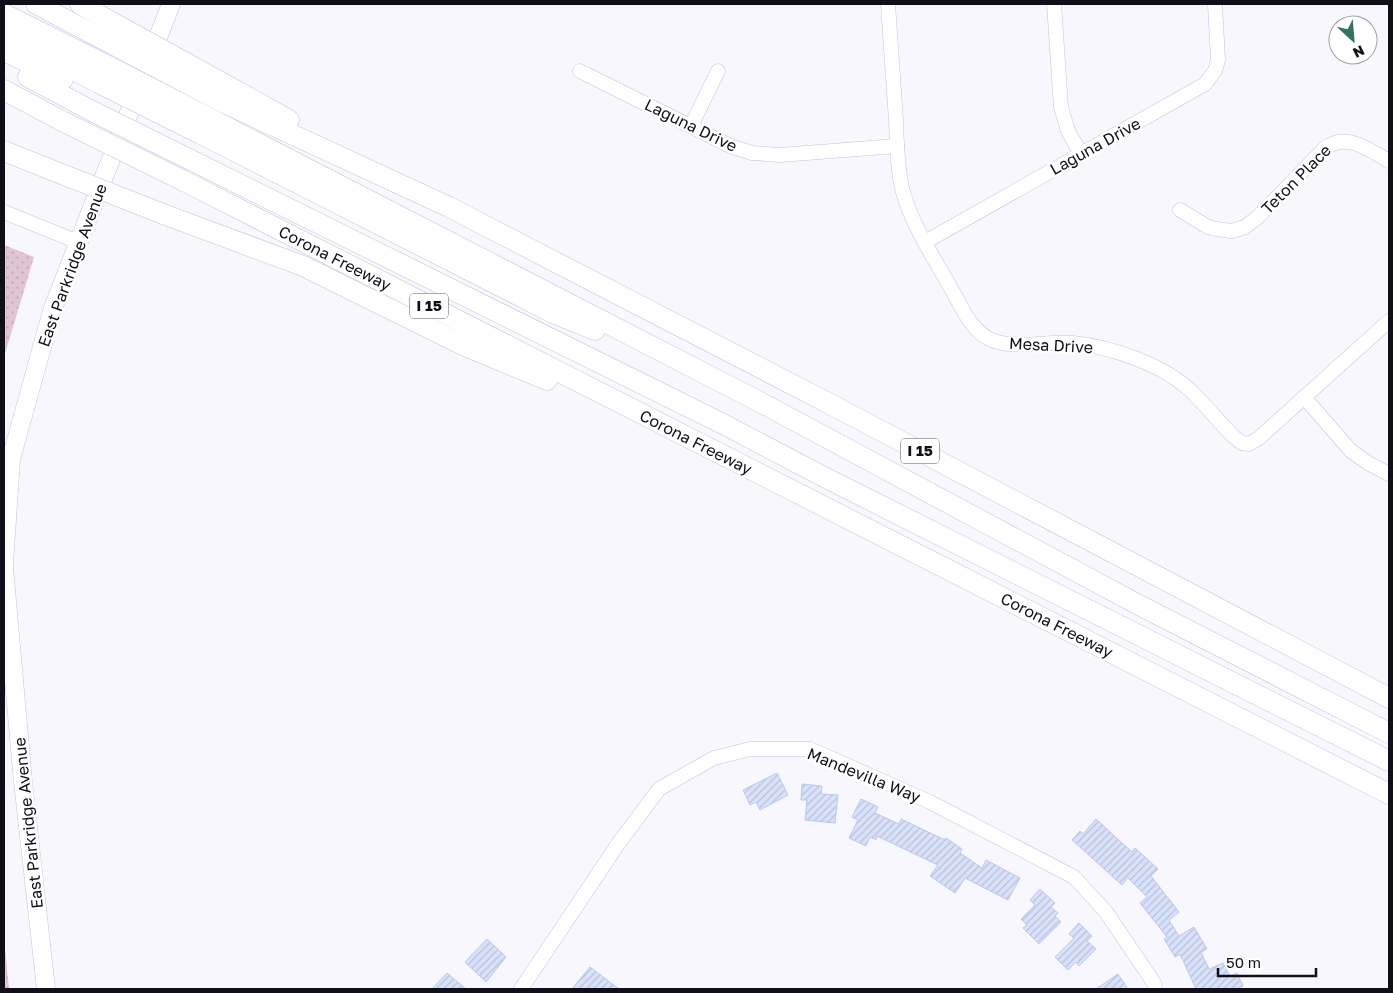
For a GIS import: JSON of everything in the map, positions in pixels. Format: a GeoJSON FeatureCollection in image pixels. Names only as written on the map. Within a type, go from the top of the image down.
{"type":"FeatureCollection","features":[{"type":"Feature","properties":{"kind":"highway","name":"I 15"},"geometry":{"type":"LineString","coordinates":[[36,4],[94,23],[223,93],[449,207],[832,405],[1389,698]]}},
{"type":"Feature","properties":{"kind":"highway"},"geometry":{"type":"LineString","coordinates":[[80,4],[94,23]]}},
{"type":"Feature","properties":{"kind":"highway"},"geometry":{"type":"LineString","coordinates":[[4,14],[98,88]]}},
{"type":"Feature","properties":{"kind":"highway"},"geometry":{"type":"LineString","coordinates":[[4,34],[98,88],[201,140],[748,396],[1137,604],[1389,733]]}},
{"type":"Feature","properties":{"kind":"highway"},"geometry":{"type":"LineString","coordinates":[[4,51],[98,88],[201,140],[725,425],[830,480],[1389,760]]}},
{"type":"Feature","properties":{"kind":"highway"},"geometry":{"type":"LineString","coordinates":[[4,64],[98,88]]}},
{"type":"Feature","properties":{"kind":"highway","name":"Corona Freeway"},"geometry":{"type":"LineString","coordinates":[[4,90],[1389,794]]}},
{"type":"Feature","properties":{"kind":"highway"},"geometry":{"type":"LineString","coordinates":[[4,151],[303,266],[465,346],[676,432]]}},
{"type":"Feature","properties":{"kind":"main road","name":"East Parkridge Avenue"},"geometry":{"type":"LineString","coordinates":[[46,989],[23,782],[4,566],[10,460],[53,308],[171,4]]}},
{"type":"Feature","properties":{"kind":"street","name":"Mesa Drive"},"geometry":{"type":"LineString","coordinates":[[888,4],[897,146],[900,179],[904,193],[925,242],[970,320],[985,336],[996,342],[1008,344],[1048,342],[1088,346],[1138,360],[1171,376],[1193,392],[1229,432],[1242,443],[1249,444],[1254,442],[1304,397]]}},
{"type":"Feature","properties":{"kind":"street"},"geometry":{"type":"LineString","coordinates":[[1054,4],[1061,107],[1068,131],[1081,154]]}},
{"type":"Feature","properties":{"kind":"street","name":"Laguna Drive"},"geometry":{"type":"LineString","coordinates":[[925,242],[1197,89],[1211,78],[1216,71],[1218,60],[1215,4]]}},
{"type":"Feature","properties":{"kind":"street","name":"Laguna Drive"},"geometry":{"type":"LineString","coordinates":[[580,71],[730,146],[744,151],[760,154],[784,154],[897,146]]}},
{"type":"Feature","properties":{"kind":"street"},"geometry":{"type":"LineString","coordinates":[[691,126],[718,71]]}},
{"type":"Feature","properties":{"kind":"street","name":"Teton Place"},"geometry":{"type":"LineString","coordinates":[[1180,210],[1208,226],[1224,231],[1239,229],[1258,217],[1324,148],[1336,141],[1341,140],[1355,144],[1389,161]]}},
{"type":"Feature","properties":{"kind":"street"},"geometry":{"type":"LineString","coordinates":[[4,212],[78,242]]}},
{"type":"Feature","properties":{"kind":"street"},"geometry":{"type":"LineString","coordinates":[[1389,321],[1304,397],[1351,451],[1362,460],[1389,474]]}},
{"type":"Feature","properties":{"kind":"street","name":"Mandevilla Way"},"geometry":{"type":"LineString","coordinates":[[521,989],[618,844],[659,789],[714,758],[750,750],[810,749],[930,802],[1074,877],[1106,912],[1154,983],[1156,989]]}},
{"type":"Feature","properties":{"kind":"shaded area"},"geometry":{"type":"Polygon","coordinates":[[[4,245],[34,257],[4,357],[4,245]]]}},
{"type":"Feature","properties":{"kind":"shaded area"},"geometry":{"type":"Polygon","coordinates":[[[4,940],[9,989],[4,989],[4,940]]]}},
{"type":"Feature","properties":{"kind":"building"},"geometry":{"type":"Polygon","coordinates":[[[777,773],[788,795],[760,810],[756,802],[750,805],[743,790],[777,773]]]}},
{"type":"Feature","properties":{"kind":"building"},"geometry":{"type":"Polygon","coordinates":[[[802,784],[822,786],[821,794],[838,795],[835,823],[805,820],[807,800],[801,800],[802,784]]]}},
{"type":"Feature","properties":{"kind":"building"},"geometry":{"type":"Polygon","coordinates":[[[861,799],[878,807],[875,813],[899,824],[901,819],[945,840],[946,838],[962,849],[960,853],[982,868],[986,860],[1020,878],[1008,900],[965,878],[955,893],[930,876],[938,865],[877,836],[876,840],[870,837],[866,846],[849,838],[858,820],[852,817],[861,799]]]}},
{"type":"Feature","properties":{"kind":"building"},"geometry":{"type":"Polygon","coordinates":[[[1096,819],[1132,852],[1135,848],[1158,869],[1151,876],[1179,912],[1169,920],[1179,936],[1194,927],[1207,949],[1201,952],[1209,969],[1223,963],[1230,976],[1237,973],[1243,986],[1236,989],[1196,989],[1180,954],[1175,957],[1164,939],[1167,937],[1140,903],[1147,897],[1128,878],[1122,885],[1072,840],[1080,831],[1083,834],[1096,819]]]}},
{"type":"Feature","properties":{"kind":"building"},"geometry":{"type":"Polygon","coordinates":[[[1040,889],[1055,903],[1051,907],[1058,913],[1055,916],[1061,922],[1039,944],[1023,928],[1027,925],[1021,919],[1035,905],[1030,900],[1040,889]]]}},
{"type":"Feature","properties":{"kind":"building"},"geometry":{"type":"Polygon","coordinates":[[[1079,923],[1092,936],[1087,941],[1096,949],[1079,966],[1076,962],[1068,970],[1055,957],[1074,938],[1069,934],[1079,923]]]}},
{"type":"Feature","properties":{"kind":"building"},"geometry":{"type":"Polygon","coordinates":[[[487,939],[506,957],[486,982],[465,962],[487,939]]]}},
{"type":"Feature","properties":{"kind":"building"},"geometry":{"type":"Polygon","coordinates":[[[590,967],[619,989],[572,989],[590,967]]]}},
{"type":"Feature","properties":{"kind":"building"},"geometry":{"type":"Polygon","coordinates":[[[447,973],[466,989],[432,989],[447,973]]]}},
{"type":"Feature","properties":{"kind":"building"},"geometry":{"type":"Polygon","coordinates":[[[1118,974],[1128,989],[1096,989],[1118,974]]]}}]}
